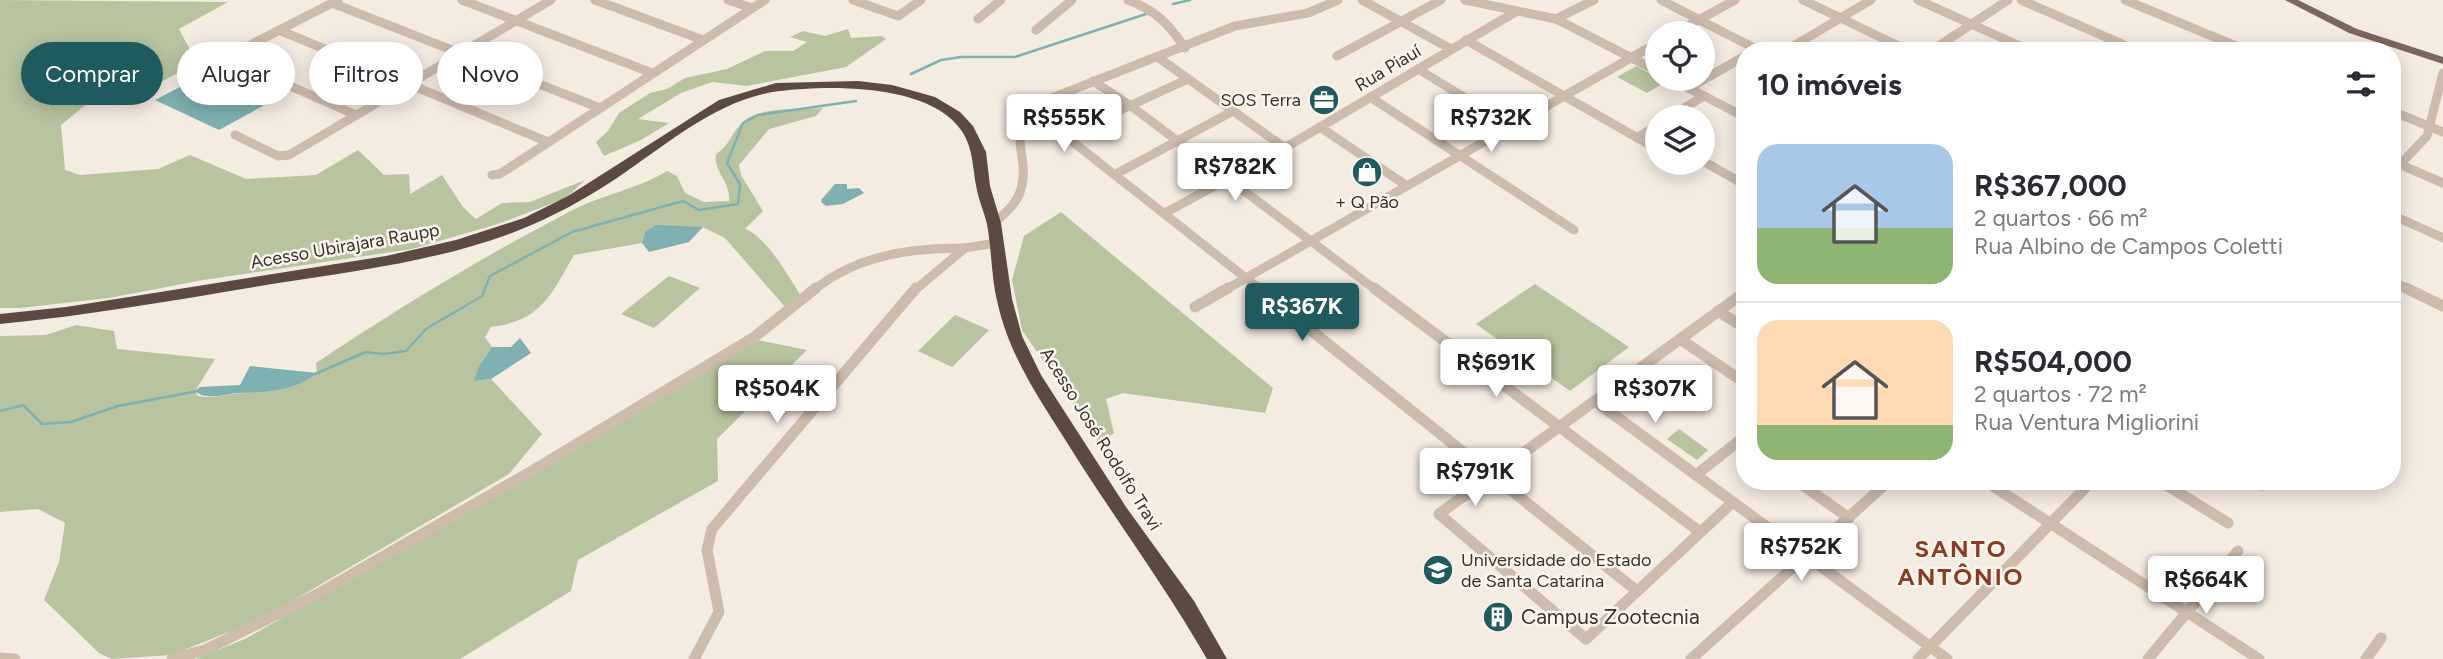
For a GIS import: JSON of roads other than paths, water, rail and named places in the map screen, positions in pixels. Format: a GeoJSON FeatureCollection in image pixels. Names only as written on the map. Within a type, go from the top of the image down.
{"type":"FeatureCollection","features":[{"type":"Feature","properties":{"kind":"highway","name":"Acesso Ubirajara Raupp"},"geometry":{"type":"LineString","coordinates":[[0,319],[66,312],[430,253],[494,234],[538,217],[572,200],[707,112],[750,94],[787,86],[835,84],[892,89],[930,100],[955,116],[975,139],[985,198],[994,223]]}},
{"type":"Feature","properties":{"kind":"highway","name":"Acesso José Rodolfo Travi"},"geometry":{"type":"LineString","coordinates":[[994,223],[1004,299],[1014,337],[1034,377],[1120,512],[1186,607],[1217,659]]}},
{"type":"Feature","properties":{"kind":"main road"},"geometry":{"type":"LineString","coordinates":[[2290,0],[2353,32],[2386,42]]}},
{"type":"Feature","properties":{"kind":"main road"},"geometry":{"type":"LineString","coordinates":[[2299,0],[2356,29],[2394,42]]}},
{"type":"Feature","properties":{"kind":"main road"},"geometry":{"type":"LineString","coordinates":[[2401,45],[2443,59]]}},
{"type":"Feature","properties":{"kind":"main road"},"geometry":{"type":"LineString","coordinates":[[2401,46],[2443,59]]}},
{"type":"Feature","properties":{"kind":"street"},"geometry":{"type":"LineString","coordinates":[[462,0],[652,73]]}},
{"type":"Feature","properties":{"kind":"street"},"geometry":{"type":"LineString","coordinates":[[481,42],[551,0]]}},
{"type":"Feature","properties":{"kind":"street"},"geometry":{"type":"LineString","coordinates":[[595,0],[704,40]]}},
{"type":"Feature","properties":{"kind":"street"},"geometry":{"type":"LineString","coordinates":[[728,0],[752,8]]}},
{"type":"Feature","properties":{"kind":"street"},"geometry":{"type":"LineString","coordinates":[[492,175],[500,174],[765,0]]}},
{"type":"Feature","properties":{"kind":"street"},"geometry":{"type":"LineString","coordinates":[[853,0],[898,16],[921,0]]}},
{"type":"Feature","properties":{"kind":"street"},"geometry":{"type":"LineString","coordinates":[[978,19],[1001,0]]}},
{"type":"Feature","properties":{"kind":"street"},"geometry":{"type":"LineString","coordinates":[[1036,30],[1072,0]]}},
{"type":"Feature","properties":{"kind":"street"},"geometry":{"type":"LineString","coordinates":[[1128,0],[1147,6],[1165,17],[1185,48]]}},
{"type":"Feature","properties":{"kind":"street"},"geometry":{"type":"LineString","coordinates":[[994,223],[1008,212],[1023,188],[1019,126],[1031,109],[1049,98],[1185,48],[1235,26],[1314,11],[1338,0]]}},
{"type":"Feature","properties":{"kind":"street"},"geometry":{"type":"LineString","coordinates":[[1362,0],[1451,49]]}},
{"type":"Feature","properties":{"kind":"street"},"geometry":{"type":"LineString","coordinates":[[1337,55],[1441,0]]}},
{"type":"Feature","properties":{"kind":"street"},"geometry":{"type":"LineString","coordinates":[[1465,0],[1556,19],[1645,65]]}},
{"type":"Feature","properties":{"kind":"street"},"geometry":{"type":"LineString","coordinates":[[1556,19],[1594,0]]}},
{"type":"Feature","properties":{"kind":"street"},"geometry":{"type":"LineString","coordinates":[[1661,0],[1742,42]]}},
{"type":"Feature","properties":{"kind":"street"},"geometry":{"type":"LineString","coordinates":[[1699,20],[1735,0]]}},
{"type":"Feature","properties":{"kind":"street"},"geometry":{"type":"LineString","coordinates":[[1803,0],[1890,42]]}},
{"type":"Feature","properties":{"kind":"street"},"geometry":{"type":"LineString","coordinates":[[1800,42],[1871,0]]}},
{"type":"Feature","properties":{"kind":"street"},"geometry":{"type":"LineString","coordinates":[[1918,0],[2011,42]]}},
{"type":"Feature","properties":{"kind":"street"},"geometry":{"type":"LineString","coordinates":[[1944,42],[2008,0]]}},
{"type":"Feature","properties":{"kind":"street"},"geometry":{"type":"LineString","coordinates":[[2021,0],[2117,42]]}},
{"type":"Feature","properties":{"kind":"street"},"geometry":{"type":"LineString","coordinates":[[2125,0],[2226,42]]}},
{"type":"Feature","properties":{"kind":"street"},"geometry":{"type":"LineString","coordinates":[[356,115],[232,62],[230,55],[335,1],[437,43]]}},
{"type":"Feature","properties":{"kind":"street","name":"Rua Piauí"},"geometry":{"type":"LineString","coordinates":[[1165,213],[1284,148],[1517,11]]}},
{"type":"Feature","properties":{"kind":"street"},"geometry":{"type":"LineString","coordinates":[[279,30],[309,42]]}},
{"type":"Feature","properties":{"kind":"street"},"geometry":{"type":"LineString","coordinates":[[1466,40],[1645,142]]}},
{"type":"Feature","properties":{"kind":"street"},"geometry":{"type":"LineString","coordinates":[[1195,307],[1645,49]]}},
{"type":"Feature","properties":{"kind":"street"},"geometry":{"type":"LineString","coordinates":[[1159,58],[1284,148]]}},
{"type":"Feature","properties":{"kind":"street"},"geometry":{"type":"LineString","coordinates":[[1715,73],[1736,61]]}},
{"type":"Feature","properties":{"kind":"street"},"geometry":{"type":"LineString","coordinates":[[1418,69],[1511,125]]}},
{"type":"Feature","properties":{"kind":"street"},"geometry":{"type":"LineString","coordinates":[[2401,158],[2427,135],[2443,74]]}},
{"type":"Feature","properties":{"kind":"street"},"geometry":{"type":"LineString","coordinates":[[1064,136],[1188,79]]}},
{"type":"Feature","properties":{"kind":"street"},"geometry":{"type":"LineString","coordinates":[[1093,81],[1131,106],[1700,532]]}},
{"type":"Feature","properties":{"kind":"street"},"geometry":{"type":"LineString","coordinates":[[543,85],[600,108]]}},
{"type":"Feature","properties":{"kind":"street"},"geometry":{"type":"LineString","coordinates":[[423,89],[548,142]]}},
{"type":"Feature","properties":{"kind":"street"},"geometry":{"type":"LineString","coordinates":[[1695,91],[1736,112]]}},
{"type":"Feature","properties":{"kind":"street"},"geometry":{"type":"LineString","coordinates":[[1689,105],[1704,96]]}},
{"type":"Feature","properties":{"kind":"street"},"geometry":{"type":"LineString","coordinates":[[1370,97],[1574,230]]}},
{"type":"Feature","properties":{"kind":"street"},"geometry":{"type":"LineString","coordinates":[[234,135],[278,156],[289,155],[373,105]]}},
{"type":"Feature","properties":{"kind":"street"},"geometry":{"type":"LineString","coordinates":[[1031,109],[1637,591]]}},
{"type":"Feature","properties":{"kind":"street"},"geometry":{"type":"LineString","coordinates":[[1116,174],[1233,111]]}},
{"type":"Feature","properties":{"kind":"street"},"geometry":{"type":"LineString","coordinates":[[2401,115],[2443,132]]}},
{"type":"Feature","properties":{"kind":"street"},"geometry":{"type":"LineString","coordinates":[[1320,127],[1407,186]]}},
{"type":"Feature","properties":{"kind":"street"},"geometry":{"type":"LineString","coordinates":[[1637,138],[1645,133]]}},
{"type":"Feature","properties":{"kind":"street"},"geometry":{"type":"LineString","coordinates":[[2401,165],[2443,183]]}},
{"type":"Feature","properties":{"kind":"street"},"geometry":{"type":"LineString","coordinates":[[1715,168],[1736,180]]}},
{"type":"Feature","properties":{"kind":"street"},"geometry":{"type":"LineString","coordinates":[[2401,219],[2443,238]]}},
{"type":"Feature","properties":{"kind":"street"},"geometry":{"type":"LineString","coordinates":[[172,659],[205,650],[316,594],[532,471],[753,338],[827,279],[860,261],[924,248],[965,248],[996,243]]}},
{"type":"Feature","properties":{"kind":"street"},"geometry":{"type":"LineString","coordinates":[[694,659],[719,612],[707,550],[712,529],[900,304],[922,281],[965,248]]}},
{"type":"Feature","properties":{"kind":"street"},"geometry":{"type":"LineString","coordinates":[[2401,285],[2442,303]]}},
{"type":"Feature","properties":{"kind":"street"},"geometry":{"type":"LineString","coordinates":[[1733,502],[1586,639],[1439,514],[1736,298]]}},
{"type":"Feature","properties":{"kind":"street"},"geometry":{"type":"LineString","coordinates":[[1718,311],[1736,322]]}},
{"type":"Feature","properties":{"kind":"street"},"geometry":{"type":"LineString","coordinates":[[1680,339],[1736,377]]}},
{"type":"Feature","properties":{"kind":"street"},"geometry":{"type":"LineString","coordinates":[[1595,401],[1947,659]]}},
{"type":"Feature","properties":{"kind":"street"},"geometry":{"type":"LineString","coordinates":[[1696,475],[1736,446]]}},
{"type":"Feature","properties":{"kind":"street"},"geometry":{"type":"LineString","coordinates":[[1810,490],[1849,517]]}},
{"type":"Feature","properties":{"kind":"street"},"geometry":{"type":"LineString","coordinates":[[1691,659],[1879,490]]}},
{"type":"Feature","properties":{"kind":"street"},"geometry":{"type":"LineString","coordinates":[[1999,490],[2259,659]]}},
{"type":"Feature","properties":{"kind":"street"},"geometry":{"type":"LineString","coordinates":[[1918,659],[2083,490]]}},
{"type":"Feature","properties":{"kind":"street"},"geometry":{"type":"LineString","coordinates":[[2175,490],[2228,523]]}},
{"type":"Feature","properties":{"kind":"street"},"geometry":{"type":"LineString","coordinates":[[2148,659],[2238,551]]}},
{"type":"Feature","properties":{"kind":"street"},"geometry":{"type":"LineString","coordinates":[[2366,659],[2381,638]]}},
{"type":"Feature","properties":{"kind":"street"},"geometry":{"type":"LineString","coordinates":[[0,658],[15,659]]}},
{"type":"Feature","properties":{"kind":"water"},"geometry":{"type":"Polygon","coordinates":[[[177,88],[177,105],[264,105],[219,130],[163,104],[163,96],[177,88]]]}},
{"type":"Feature","properties":{"kind":"water"},"geometry":{"type":"Polygon","coordinates":[[[835,184],[847,184],[847,189],[859,188],[864,193],[843,204],[826,206],[821,202],[822,199],[835,184]]]}},
{"type":"Feature","properties":{"kind":"water"},"geometry":{"type":"Polygon","coordinates":[[[656,225],[703,227],[689,242],[649,252],[642,243],[645,232],[656,225]]]}},
{"type":"Feature","properties":{"kind":"water"},"geometry":{"type":"Polygon","coordinates":[[[520,338],[531,353],[491,379],[474,381],[479,366],[492,347],[511,347],[520,338]]]}},
{"type":"Feature","properties":{"kind":"water"},"geometry":{"type":"Polygon","coordinates":[[[250,366],[317,373],[299,384],[279,390],[210,396],[195,391],[200,387],[240,385],[250,366]]]}},
{"type":"Feature","properties":{"kind":"waterway"},"geometry":{"type":"LineString","coordinates":[[1173,4],[1190,0]]}},
{"type":"Feature","properties":{"kind":"waterway"},"geometry":{"type":"LineString","coordinates":[[911,74],[941,60],[961,57],[1015,57],[1146,14]]}},
{"type":"Feature","properties":{"kind":"waterway"},"geometry":{"type":"LineString","coordinates":[[315,374],[366,352],[383,354],[406,351],[426,329],[482,296],[490,276],[572,232],[683,201],[699,210],[738,204],[740,184],[727,163],[743,123],[758,115],[856,101]]}},
{"type":"Feature","properties":{"kind":"waterway"},"geometry":{"type":"LineString","coordinates":[[0,411],[23,405],[42,424],[71,422],[118,406],[198,391]]}},
{"type":"Feature","properties":{"kind":"place","name":"SOS Terra"},"geometry":{"type":"Point","coordinates":[1324,100]}},
{"type":"Feature","properties":{"kind":"place","name":"+ Q Pão"},"geometry":{"type":"Point","coordinates":[1367,172]}},
{"type":"Feature","properties":{"kind":"place","name":"Universidade do Estado de Santa Catarina"},"geometry":{"type":"Point","coordinates":[1438,570]}},
{"type":"Feature","properties":{"kind":"place","name":"Campus Zootecnia"},"geometry":{"type":"Point","coordinates":[1498,617]}},
{"type":"Feature","properties":{"kind":"district","name":"SANTO ANTÔNIO"},"geometry":{"type":"Point","coordinates":[1961,563]}}]}
